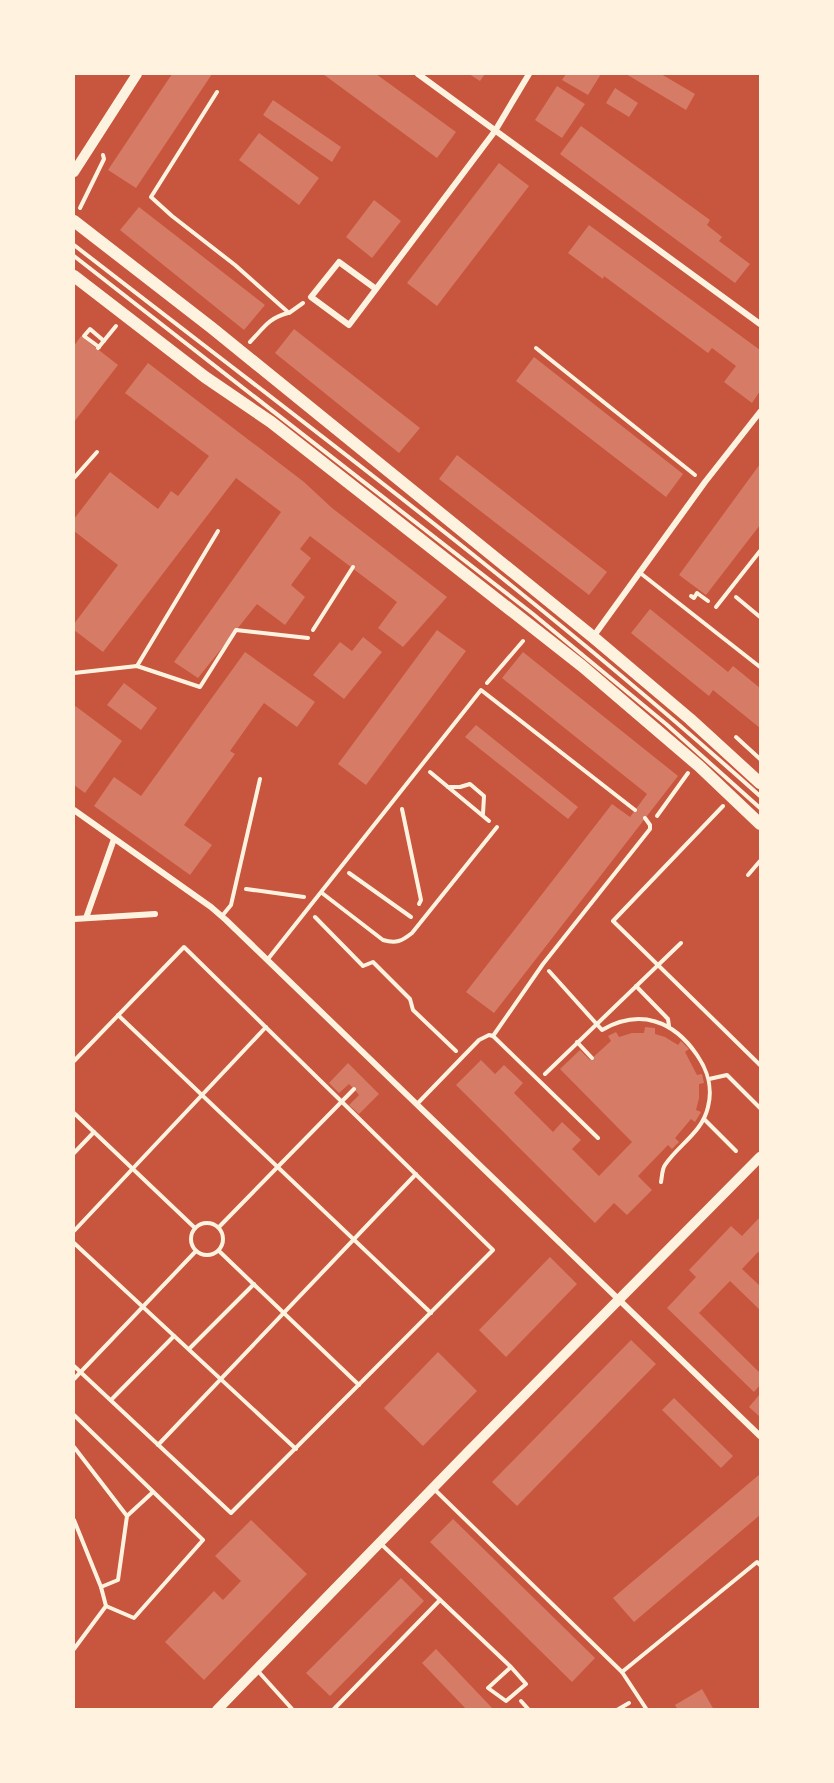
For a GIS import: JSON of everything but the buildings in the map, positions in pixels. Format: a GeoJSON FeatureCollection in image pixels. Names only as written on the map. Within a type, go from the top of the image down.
{"type":"FeatureCollection","features":[{"type":"Feature","properties":{"kind":"main road"},"geometry":{"type":"LineString","coordinates":[[74,222],[221,335],[593,637],[690,719],[760,783]]}},
{"type":"Feature","properties":{"kind":"main road"},"geometry":{"type":"LineString","coordinates":[[74,276],[205,377],[271,422],[573,659],[699,766],[760,824]]}},
{"type":"Feature","properties":{"kind":"street"},"geometry":{"type":"LineString","coordinates":[[74,172],[137,74]]}},
{"type":"Feature","properties":{"kind":"street"},"geometry":{"type":"LineString","coordinates":[[418,74],[760,324]]}},
{"type":"Feature","properties":{"kind":"street"},"geometry":{"type":"LineString","coordinates":[[376,289],[339,262],[311,297],[350,325],[495,131],[529,74]]}},
{"type":"Feature","properties":{"kind":"street"},"geometry":{"type":"LineString","coordinates":[[593,637],[705,482],[758,422],[760,412]]}},
{"type":"Feature","properties":{"kind":"street"},"geometry":{"type":"LineString","coordinates":[[74,810],[222,916],[760,1436]]}},
{"type":"Feature","properties":{"kind":"street"},"geometry":{"type":"LineString","coordinates":[[86,918],[114,839]]}},
{"type":"Feature","properties":{"kind":"street"},"geometry":{"type":"LineString","coordinates":[[74,919],[155,914]]}},
{"type":"Feature","properties":{"kind":"street"},"geometry":{"type":"LineString","coordinates":[[217,1710],[432,1488],[760,1157]]}},
{"type":"Feature","properties":{"kind":"lane"},"geometry":{"type":"LineString","coordinates":[[74,245],[540,607],[674,718],[760,796]]}},
{"type":"Feature","properties":{"kind":"lane"},"geometry":{"type":"LineString","coordinates":[[74,256],[541,620],[666,724],[760,808]]}},
{"type":"Feature","properties":{"kind":"lane"},"geometry":{"type":"LineString","coordinates":[[74,478],[97,452]]}},
{"type":"Feature","properties":{"kind":"lane"},"geometry":{"type":"LineString","coordinates":[[137,666],[218,531]]}},
{"type":"Feature","properties":{"kind":"lane"},"geometry":{"type":"LineString","coordinates":[[716,607],[760,551]]}},
{"type":"Feature","properties":{"kind":"lane"},"geometry":{"type":"LineString","coordinates":[[639,571],[760,667]]}},
{"type":"Feature","properties":{"kind":"lane"},"geometry":{"type":"LineString","coordinates":[[74,674],[137,666],[200,687],[236,630],[308,638]]}},
{"type":"Feature","properties":{"kind":"lane"},"geometry":{"type":"LineString","coordinates":[[267,960],[481,690],[635,810]]}},
{"type":"Feature","properties":{"kind":"lane"},"geometry":{"type":"LineString","coordinates":[[222,916],[231,905],[260,779]]}},
{"type":"Feature","properties":{"kind":"lane"},"geometry":{"type":"LineString","coordinates":[[494,1036],[543,964],[650,829],[645,818]]}},
{"type":"Feature","properties":{"kind":"lane"},"geometry":{"type":"LineString","coordinates":[[322,893],[383,940],[392,943],[403,941],[420,924],[497,827]]}},
{"type":"Feature","properties":{"kind":"lane"},"geometry":{"type":"LineString","coordinates":[[416,1105],[482,1037],[494,1036],[598,1138]]}},
{"type":"Feature","properties":{"kind":"lane"},"geometry":{"type":"LineString","coordinates":[[432,1488],[622,1672],[647,1710]]}},
{"type":"Feature","properties":{"kind":"lane"},"geometry":{"type":"LineString","coordinates":[[380,1542],[511,1667],[526,1684],[506,1701],[488,1688],[511,1667]]}},
{"type":"Feature","properties":{"kind":"lane"},"geometry":{"type":"LineString","coordinates":[[622,1672],[759,1562]]}},
{"type":"Feature","properties":{"kind":"lane"},"geometry":{"type":"LineString","coordinates":[[333,1710],[440,1600]]}},
{"type":"Feature","properties":{"kind":"lane"},"geometry":{"type":"LineString","coordinates":[[257,1669],[293,1710]]}},
{"type":"Feature","properties":{"kind":"path"},"geometry":{"type":"LineString","coordinates":[[217,92],[151,197],[236,266],[289,313]]}},
{"type":"Feature","properties":{"kind":"path"},"geometry":{"type":"LineString","coordinates":[[74,222],[104,159],[98,134]]}},
{"type":"Feature","properties":{"kind":"path"},"geometry":{"type":"LineString","coordinates":[[249,344],[261,327],[280,315],[289,313],[311,297]]}},
{"type":"Feature","properties":{"kind":"path"},"geometry":{"type":"LineString","coordinates":[[104,341],[90,329],[84,336],[99,348],[117,323]]}},
{"type":"Feature","properties":{"kind":"path"},"geometry":{"type":"LineString","coordinates":[[536,348],[705,482]]}},
{"type":"Feature","properties":{"kind":"path"},"geometry":{"type":"LineString","coordinates":[[308,638],[352,567]]}},
{"type":"Feature","properties":{"kind":"path"},"geometry":{"type":"LineString","coordinates":[[729,591],[760,617]]}},
{"type":"Feature","properties":{"kind":"path"},"geometry":{"type":"LineString","coordinates":[[481,690],[523,640]]}},
{"type":"Feature","properties":{"kind":"path"},"geometry":{"type":"LineString","coordinates":[[422,766],[497,827]]}},
{"type":"Feature","properties":{"kind":"path"},"geometry":{"type":"LineString","coordinates":[[660,812],[688,772]]}},
{"type":"Feature","properties":{"kind":"path"},"geometry":{"type":"LineString","coordinates":[[448,787],[470,784],[484,796],[483,815]]}},
{"type":"Feature","properties":{"kind":"path"},"geometry":{"type":"LineString","coordinates":[[399,795],[421,900],[410,917]]}},
{"type":"Feature","properties":{"kind":"path"},"geometry":{"type":"LineString","coordinates":[[723,806],[613,921],[760,1065]]}},
{"type":"Feature","properties":{"kind":"path"},"geometry":{"type":"LineString","coordinates":[[748,874],[760,861]]}},
{"type":"Feature","properties":{"kind":"path"},"geometry":{"type":"LineString","coordinates":[[341,867],[420,924]]}},
{"type":"Feature","properties":{"kind":"path"},"geometry":{"type":"LineString","coordinates":[[235,888],[317,899]]}},
{"type":"Feature","properties":{"kind":"path"},"geometry":{"type":"LineString","coordinates":[[308,910],[363,966],[372,962],[410,999],[413,1010],[462,1057]]}},
{"type":"Feature","properties":{"kind":"path"},"geometry":{"type":"LineString","coordinates":[[538,1080],[681,943]]}},
{"type":"Feature","properties":{"kind":"path"},"geometry":{"type":"LineString","coordinates":[[74,1061],[184,947],[493,1250],[231,1513],[74,1366]]}},
{"type":"Feature","properties":{"kind":"path"},"geometry":{"type":"LineString","coordinates":[[543,964],[602,1030],[628,1020],[650,1021],[670,1026]]}},
{"type":"Feature","properties":{"kind":"path"},"geometry":{"type":"LineString","coordinates":[[636,986],[691,1047],[704,1066],[709,1079],[710,1097],[704,1119],[694,1135],[663,1166],[661,1182]]}},
{"type":"Feature","properties":{"kind":"path"},"geometry":{"type":"LineString","coordinates":[[118,1015],[431,1313]]}},
{"type":"Feature","properties":{"kind":"path"},"geometry":{"type":"LineString","coordinates":[[74,1231],[266,1027]]}},
{"type":"Feature","properties":{"kind":"path"},"geometry":{"type":"LineString","coordinates":[[577,1042],[592,1058]]}},
{"type":"Feature","properties":{"kind":"path"},"geometry":{"type":"LineString","coordinates":[[709,1079],[727,1075],[760,1108]]}},
{"type":"Feature","properties":{"kind":"path"},"geometry":{"type":"LineString","coordinates":[[219,1227],[354,1089]]}},
{"type":"Feature","properties":{"kind":"path"},"geometry":{"type":"LineString","coordinates":[[74,1113],[195,1228]]}},
{"type":"Feature","properties":{"kind":"path"},"geometry":{"type":"LineString","coordinates":[[704,1119],[736,1151]]}},
{"type":"Feature","properties":{"kind":"path"},"geometry":{"type":"LineString","coordinates":[[74,1153],[94,1132]]}},
{"type":"Feature","properties":{"kind":"path"},"geometry":{"type":"LineString","coordinates":[[158,1445],[416,1174]]}},
{"type":"Feature","properties":{"kind":"path"},"geometry":{"type":"LineString","coordinates":[[202,1223],[211,1223],[219,1227],[224,1235],[219,1251],[211,1255],[203,1255],[196,1251],[191,1236],[195,1228],[202,1223]]}},
{"type":"Feature","properties":{"kind":"path"},"geometry":{"type":"LineString","coordinates":[[74,1243],[296,1449]]}},
{"type":"Feature","properties":{"kind":"path"},"geometry":{"type":"LineString","coordinates":[[74,1379],[196,1251]]}},
{"type":"Feature","properties":{"kind":"path"},"geometry":{"type":"LineString","coordinates":[[219,1251],[359,1385]]}},
{"type":"Feature","properties":{"kind":"path"},"geometry":{"type":"LineString","coordinates":[[189,1349],[254,1284]]}},
{"type":"Feature","properties":{"kind":"path"},"geometry":{"type":"LineString","coordinates":[[111,1400],[174,1336]]}},
{"type":"Feature","properties":{"kind":"path"},"geometry":{"type":"LineString","coordinates":[[74,1415],[202,1540],[134,1618],[106,1605],[74,1520]]}},
{"type":"Feature","properties":{"kind":"path"},"geometry":{"type":"LineString","coordinates":[[74,1447],[127,1516]]}},
{"type":"Feature","properties":{"kind":"path"},"geometry":{"type":"LineString","coordinates":[[101,1587],[118,1580],[127,1516],[153,1492]]}},
{"type":"Feature","properties":{"kind":"path"},"geometry":{"type":"LineString","coordinates":[[74,1649],[106,1605]]}}]}
